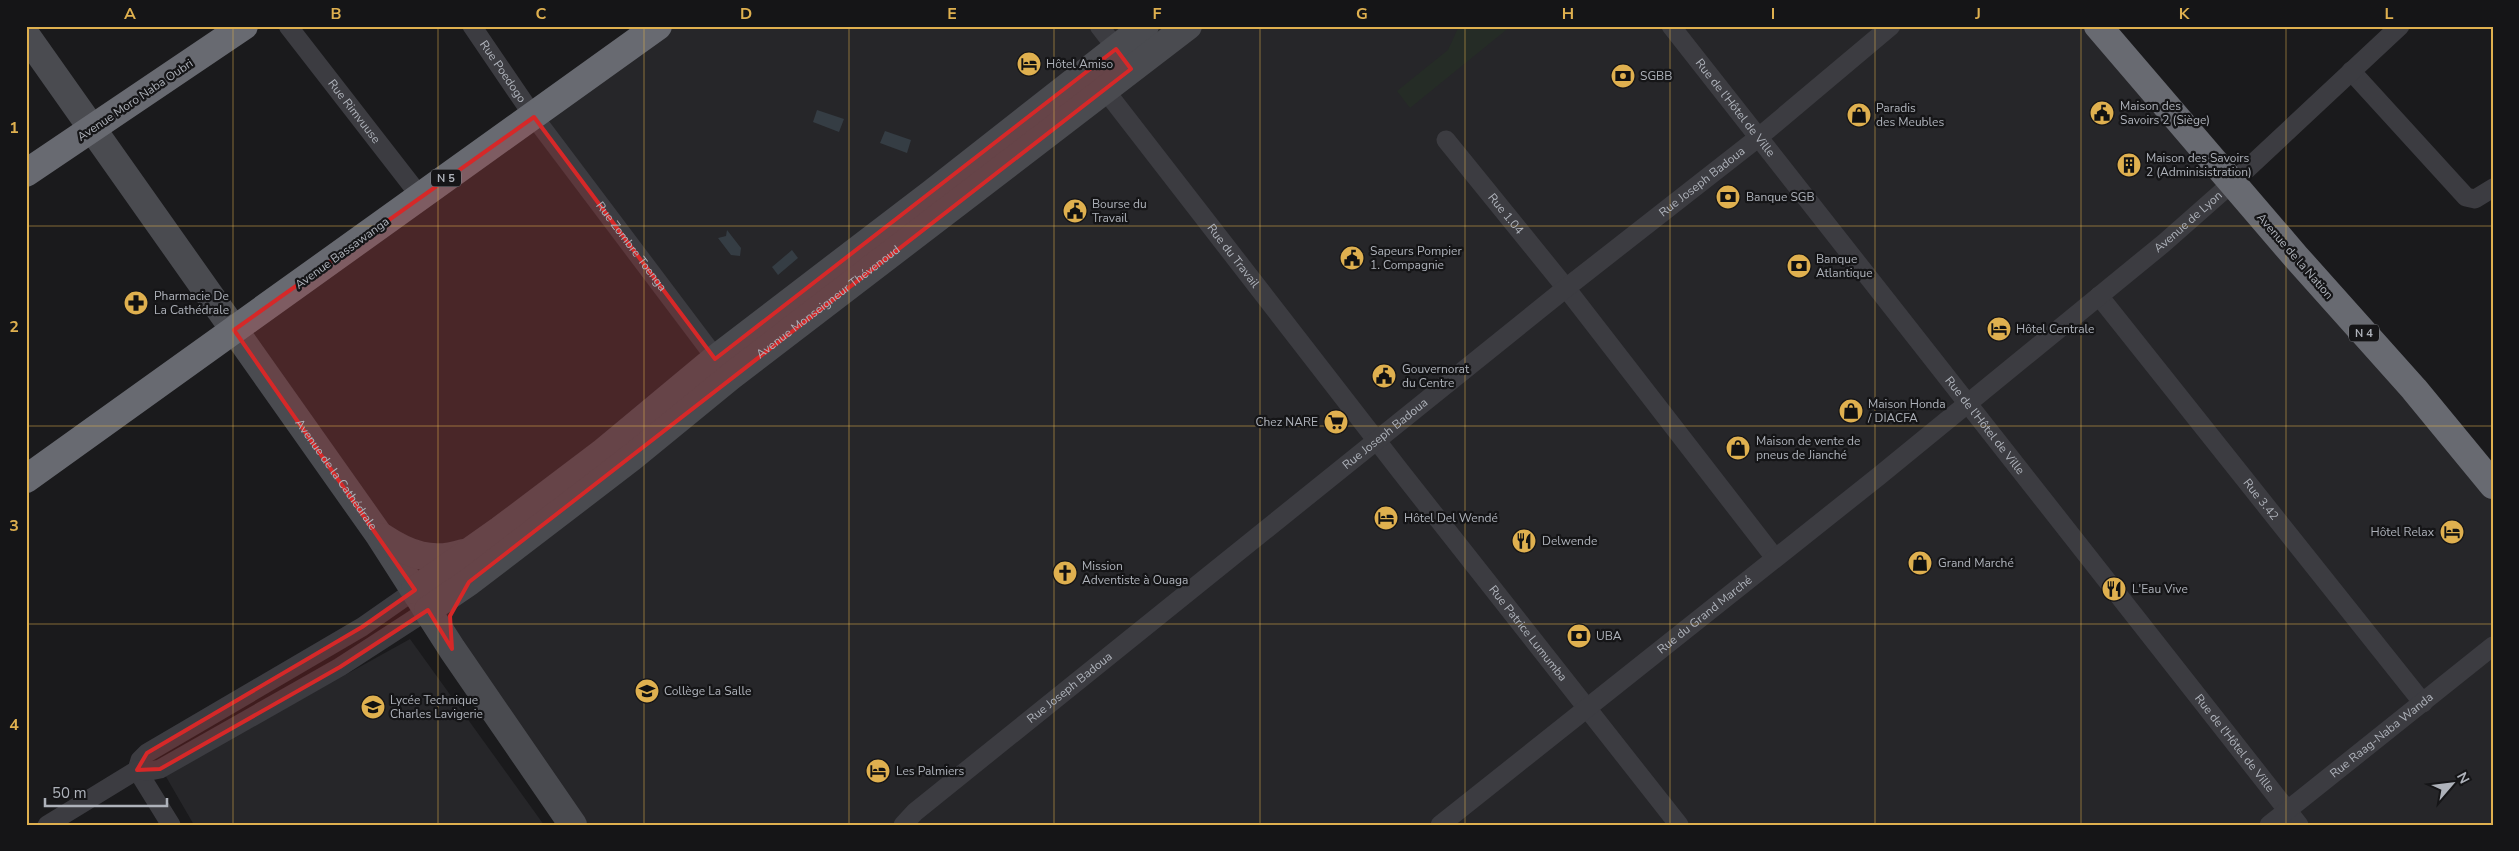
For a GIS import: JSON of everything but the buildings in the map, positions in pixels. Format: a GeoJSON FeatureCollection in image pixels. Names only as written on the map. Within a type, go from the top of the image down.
{"type":"FeatureCollection","features":[{"type":"Feature","properties":{"kind":"highway","name":"Avenue Moro Naba Oubri"},"geometry":{"type":"LineString","coordinates":[[26,173],[244,26]]}},
{"type":"Feature","properties":{"kind":"highway","name":"Avenue Bassawanga"},"geometry":{"type":"LineString","coordinates":[[26,479],[420,196],[534,117],[658,26]]}},
{"type":"Feature","properties":{"kind":"highway","name":"Avenue de la Nation"},"geometry":{"type":"LineString","coordinates":[[2098,26],[2232,184],[2414,389],[2493,484]]}},
{"type":"Feature","properties":{"kind":"street","name":"Rue Rimvuuse"},"geometry":{"type":"LineString","coordinates":[[288,26],[420,196]]}},
{"type":"Feature","properties":{"kind":"street","name":"Rue Poedogo"},"geometry":{"type":"LineString","coordinates":[[472,26],[534,117]]}},
{"type":"Feature","properties":{"kind":"street"},"geometry":{"type":"LineString","coordinates":[[1099,26],[1124,59],[1145,26]]}},
{"type":"Feature","properties":{"kind":"street","name":"Avenue Monseigneur Thévenoud"},"geometry":{"type":"LineString","coordinates":[[422,600],[469,582],[527,524],[631,458],[722,368],[1124,59],[1188,26]]}},
{"type":"Feature","properties":{"kind":"street","name":"Rue de l'Hôtel de Ville"},"geometry":{"type":"LineString","coordinates":[[1671,26],[2299,825]]}},
{"type":"Feature","properties":{"kind":"street","name":"Rue Joseph Badoua"},"geometry":{"type":"LineString","coordinates":[[904,825],[915,812],[1566,288],[1759,137],[1891,26]]}},
{"type":"Feature","properties":{"kind":"street","name":"Avenue de Lyon"},"geometry":{"type":"LineString","coordinates":[[1966,403],[2099,296],[2232,184],[2400,26]]}},
{"type":"Feature","properties":{"kind":"street","name":"Avenue de la Cathédrale"},"geometry":{"type":"LineString","coordinates":[[26,35],[379,535],[452,649],[573,825]]}},
{"type":"Feature","properties":{"kind":"street"},"geometry":{"type":"LineString","coordinates":[[2352,71],[2466,197],[2475,200],[2493,188]]}},
{"type":"Feature","properties":{"kind":"street","name":"Rue du Travail"},"geometry":{"type":"LineString","coordinates":[[1097,80],[1377,441]]}},
{"type":"Feature","properties":{"kind":"street","name":"Rue Zombre Toenga"},"geometry":{"type":"LineString","coordinates":[[534,117],[722,368]]}},
{"type":"Feature","properties":{"kind":"street","name":"Rue 1.04"},"geometry":{"type":"LineString","coordinates":[[1446,140],[1566,288],[1775,558]]}},
{"type":"Feature","properties":{"kind":"street","name":"Rue 3.42"},"geometry":{"type":"LineString","coordinates":[[2099,296],[2423,703]]}},
{"type":"Feature","properties":{"kind":"street","name":"Rue du Grand Marché"},"geometry":{"type":"LineString","coordinates":[[1440,825],[1966,403]]}},
{"type":"Feature","properties":{"kind":"street","name":"Rue Patrice Lumumba"},"geometry":{"type":"LineString","coordinates":[[1377,441],[1679,825]]}},
{"type":"Feature","properties":{"kind":"street"},"geometry":{"type":"LineString","coordinates":[[379,535],[408,552],[429,558],[453,556],[470,551],[527,524]]}},
{"type":"Feature","properties":{"kind":"street"},"geometry":{"type":"LineString","coordinates":[[47,825],[137,770],[150,771],[160,769],[340,667],[422,600],[470,551]]}},
{"type":"Feature","properties":{"kind":"street"},"geometry":{"type":"LineString","coordinates":[[452,649],[448,627],[450,616],[469,582]]}},
{"type":"Feature","properties":{"kind":"street","name":"Rue Raag-Naba Wanda"},"geometry":{"type":"LineString","coordinates":[[2269,825],[2493,646]]}},
{"type":"Feature","properties":{"kind":"street"},"geometry":{"type":"LineString","coordinates":[[137,770],[171,825]]}},
{"type":"Feature","properties":{"kind":"highlighted area"},"geometry":{"type":"Polygon","coordinates":[[[1116,49],[1131,69],[469,582],[450,616],[452,649],[428,610],[340,667],[160,769],[137,770],[147,753],[362,627],[415,590],[234,330],[534,117],[715,359],[1116,49]]]}},
{"type":"Feature","properties":{"kind":"shaded area"},"geometry":{"type":"Polygon","coordinates":[[[658,26],[2098,26],[2493,486],[2493,825],[573,825],[234,330],[658,26]]]}},
{"type":"Feature","properties":{"kind":"shaded area"},"geometry":{"type":"Polygon","coordinates":[[[1459,26],[1511,26],[1410,108],[1397,91],[1448,50],[1459,26]]]}},
{"type":"Feature","properties":{"kind":"shaded area"},"geometry":{"type":"Polygon","coordinates":[[[817,110],[844,119],[839,132],[813,122],[817,110]]]}},
{"type":"Feature","properties":{"kind":"shaded area"},"geometry":{"type":"Polygon","coordinates":[[[885,131],[911,140],[907,153],[880,143],[885,131]]]}},
{"type":"Feature","properties":{"kind":"shaded area"},"geometry":{"type":"Polygon","coordinates":[[[727,230],[741,248],[740,256],[731,255],[718,238],[726,236],[727,230]]]}},
{"type":"Feature","properties":{"kind":"shaded area"},"geometry":{"type":"Polygon","coordinates":[[[792,250],[798,258],[778,275],[772,267],[792,250]]]}},
{"type":"Feature","properties":{"kind":"shaded area","name":"Lycée Technique Charles Lavigerie"},"geometry":{"type":"Polygon","coordinates":[[[410,639],[544,825],[194,825],[165,775],[410,639]]]}},
{"type":"Feature","properties":{"kind":"place","name":"Hôtel Amiso"},"geometry":{"type":"Point","coordinates":[1029,64]}},
{"type":"Feature","properties":{"kind":"place","name":"SGBB"},"geometry":{"type":"Point","coordinates":[1623,76]}},
{"type":"Feature","properties":{"kind":"place","name":"Maison des Savoirs 2 (Siège)"},"geometry":{"type":"Point","coordinates":[2102,113]}},
{"type":"Feature","properties":{"kind":"place","name":"Paradis des Meubles"},"geometry":{"type":"Point","coordinates":[1859,115]}},
{"type":"Feature","properties":{"kind":"place","name":"Maison des Savoirs 2 (Adminisistration)"},"geometry":{"type":"Point","coordinates":[2129,165]}},
{"type":"Feature","properties":{"kind":"place","name":"Banque SGB"},"geometry":{"type":"Point","coordinates":[1728,197]}},
{"type":"Feature","properties":{"kind":"place","name":"Bourse du Travail"},"geometry":{"type":"Point","coordinates":[1075,211]}},
{"type":"Feature","properties":{"kind":"place","name":"Sapeurs Pompier 1. Compagnie"},"geometry":{"type":"Point","coordinates":[1352,258]}},
{"type":"Feature","properties":{"kind":"place","name":"Banque Atlantique"},"geometry":{"type":"Point","coordinates":[1799,266]}},
{"type":"Feature","properties":{"kind":"place","name":"Pharmacie De La Cathédrale"},"geometry":{"type":"Point","coordinates":[136,303]}},
{"type":"Feature","properties":{"kind":"place","name":"Hôtel Centrale"},"geometry":{"type":"Point","coordinates":[1999,329]}},
{"type":"Feature","properties":{"kind":"place","name":"Gouvernorat du Centre"},"geometry":{"type":"Point","coordinates":[1384,376]}},
{"type":"Feature","properties":{"kind":"place","name":"Maison Honda / DIACFA"},"geometry":{"type":"Point","coordinates":[1851,411]}},
{"type":"Feature","properties":{"kind":"place","name":"Chez NARE"},"geometry":{"type":"Point","coordinates":[1336,422]}},
{"type":"Feature","properties":{"kind":"place","name":"Maison de vente de pneus de Jianché"},"geometry":{"type":"Point","coordinates":[1738,448]}},
{"type":"Feature","properties":{"kind":"place","name":"Hôtel Del Wendé"},"geometry":{"type":"Point","coordinates":[1386,518]}},
{"type":"Feature","properties":{"kind":"place","name":"Hôtel Relax"},"geometry":{"type":"Point","coordinates":[2452,532]}},
{"type":"Feature","properties":{"kind":"place","name":"Delwende"},"geometry":{"type":"Point","coordinates":[1524,541]}},
{"type":"Feature","properties":{"kind":"place","name":"Grand Marché"},"geometry":{"type":"Point","coordinates":[1920,563]}},
{"type":"Feature","properties":{"kind":"place","name":"Mission Adventiste à Ouaga"},"geometry":{"type":"Point","coordinates":[1065,573]}},
{"type":"Feature","properties":{"kind":"place","name":"L'Eau Vive"},"geometry":{"type":"Point","coordinates":[2114,589]}},
{"type":"Feature","properties":{"kind":"place","name":"UBA"},"geometry":{"type":"Point","coordinates":[1579,636]}},
{"type":"Feature","properties":{"kind":"place","name":"Collège La Salle"},"geometry":{"type":"Point","coordinates":[647,691]}},
{"type":"Feature","properties":{"kind":"place","name":"Lycée Technique Charles Lavigerie"},"geometry":{"type":"Point","coordinates":[373,707]}},
{"type":"Feature","properties":{"kind":"place","name":"Les Palmiers"},"geometry":{"type":"Point","coordinates":[878,771]}}]}
